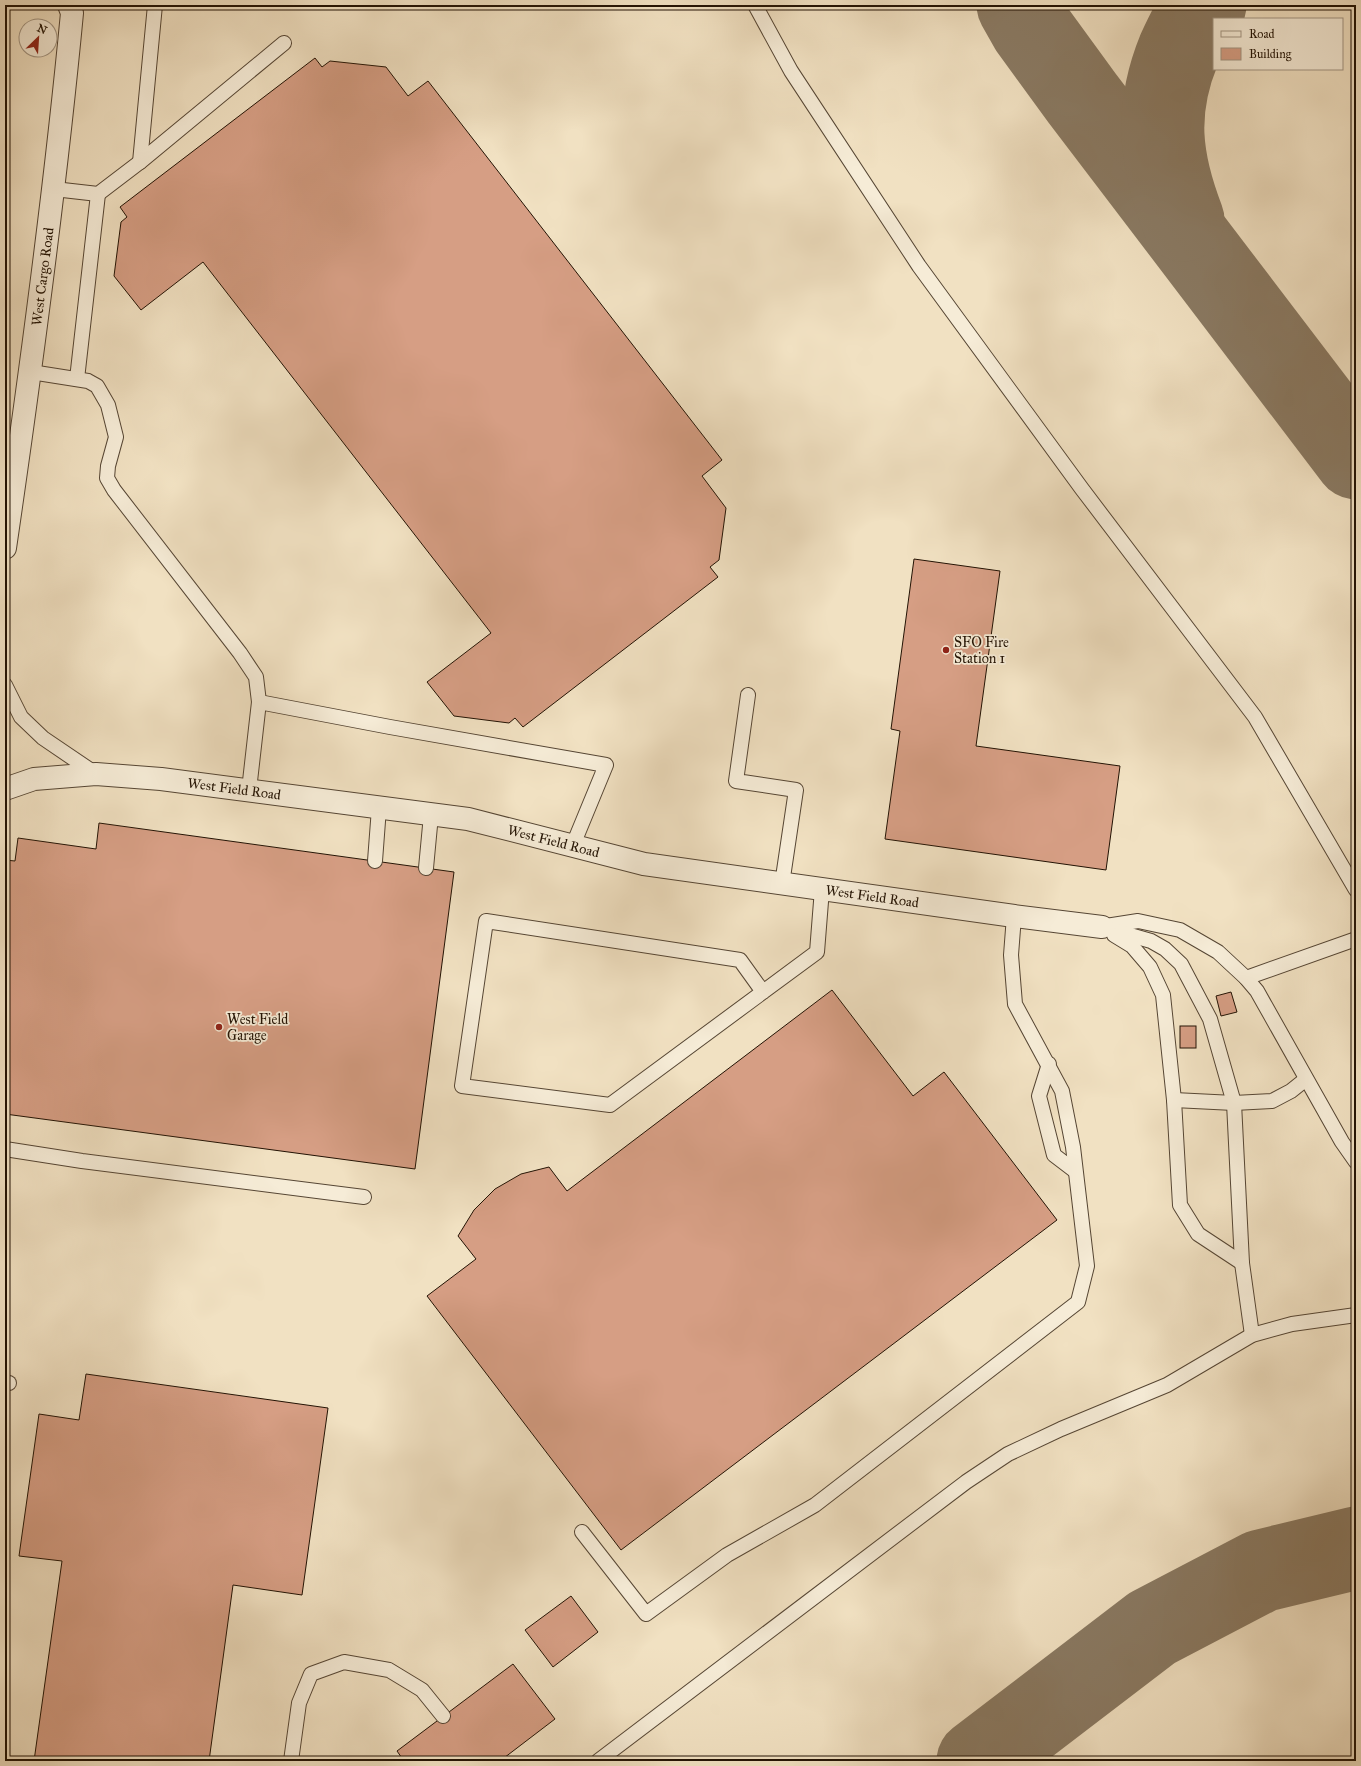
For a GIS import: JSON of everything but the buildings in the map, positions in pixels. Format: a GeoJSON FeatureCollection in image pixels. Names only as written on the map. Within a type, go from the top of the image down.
{"type":"FeatureCollection","features":[{"type":"Feature","properties":{"kind":"street","name":"West Cargo Road"},"geometry":{"type":"LineString","coordinates":[[5,548],[31,372],[54,189],[72,13],[69,5]]}},
{"type":"Feature","properties":{"kind":"street","name":"West Field Road"},"geometry":{"type":"LineString","coordinates":[[5,788],[34,779],[96,774],[161,779],[249,790],[468,819],[644,864],[1102,927]]}},
{"type":"Feature","properties":{"kind":"lane"},"geometry":{"type":"LineString","coordinates":[[140,162],[156,5]]}},
{"type":"Feature","properties":{"kind":"lane"},"geometry":{"type":"LineString","coordinates":[[755,5],[791,71],[919,266],[1082,489],[1255,717],[1356,890]]}},
{"type":"Feature","properties":{"kind":"lane"},"geometry":{"type":"LineString","coordinates":[[54,189],[98,194],[140,162],[284,44]]}},
{"type":"Feature","properties":{"kind":"lane"},"geometry":{"type":"LineString","coordinates":[[77,379],[98,194]]}},
{"type":"Feature","properties":{"kind":"lane"},"geometry":{"type":"LineString","coordinates":[[31,372],[88,381],[97,386],[108,405],[116,438],[108,466],[107,478],[114,490],[240,653],[256,677],[259,702],[249,790]]}},
{"type":"Feature","properties":{"kind":"lane"},"geometry":{"type":"LineString","coordinates":[[5,685],[21,717],[43,738],[96,774]]}},
{"type":"Feature","properties":{"kind":"lane"},"geometry":{"type":"LineString","coordinates":[[748,695],[736,781],[796,790],[782,884]]}},
{"type":"Feature","properties":{"kind":"lane"},"geometry":{"type":"LineString","coordinates":[[259,702],[606,765],[573,845]]}},
{"type":"Feature","properties":{"kind":"lane"},"geometry":{"type":"LineString","coordinates":[[375,861],[379,808]]}},
{"type":"Feature","properties":{"kind":"lane"},"geometry":{"type":"LineString","coordinates":[[426,868],[431,815]]}},
{"type":"Feature","properties":{"kind":"lane"},"geometry":{"type":"LineString","coordinates":[[763,992],[740,960],[486,921],[462,1086],[610,1105],[763,992],[817,952],[822,889]]}},
{"type":"Feature","properties":{"kind":"lane"},"geometry":{"type":"LineString","coordinates":[[582,1532],[646,1614],[727,1555],[815,1505],[1078,1302],[1087,1266],[1074,1171],[1073,1147],[1062,1091],[1049,1064],[1015,1004],[1011,955],[1014,916]]}},
{"type":"Feature","properties":{"kind":"lane"},"geometry":{"type":"LineString","coordinates":[[1102,927],[1138,922],[1180,930],[1218,952],[1246,978],[1257,991],[1342,1142],[1356,1162]]}},
{"type":"Feature","properties":{"kind":"lane"},"geometry":{"type":"LineString","coordinates":[[1102,927],[1132,946],[1150,967],[1163,995],[1174,1100],[1180,1205],[1198,1234],[1242,1263]]}},
{"type":"Feature","properties":{"kind":"lane"},"geometry":{"type":"LineString","coordinates":[[1102,927],[1151,941],[1166,949],[1181,964],[1210,1019],[1234,1103],[1242,1263],[1252,1334]]}},
{"type":"Feature","properties":{"kind":"lane"},"geometry":{"type":"LineString","coordinates":[[1246,978],[1356,939]]}},
{"type":"Feature","properties":{"kind":"lane"},"geometry":{"type":"LineString","coordinates":[[1049,1064],[1039,1096],[1054,1156],[1074,1171]]}},
{"type":"Feature","properties":{"kind":"lane"},"geometry":{"type":"LineString","coordinates":[[1174,1100],[1234,1103],[1272,1100],[1291,1091],[1306,1078]]}},
{"type":"Feature","properties":{"kind":"lane"},"geometry":{"type":"LineString","coordinates":[[5,1149],[364,1197]]}},
{"type":"Feature","properties":{"kind":"lane"},"geometry":{"type":"LineString","coordinates":[[598,1761],[966,1482],[1002,1458],[1062,1429],[1167,1385],[1252,1334],[1292,1324],[1356,1315]]}},
{"type":"Feature","properties":{"kind":"lane"},"geometry":{"type":"LineString","coordinates":[[291,1761],[299,1703],[311,1674],[344,1662],[389,1670],[422,1690],[443,1716]]}},
{"type":"Feature","properties":{"kind":"taxiway"},"geometry":{"type":"LineString","coordinates":[[1018,5],[1031,28],[1082,98],[1356,458]]}},
{"type":"Feature","properties":{"kind":"taxiway"},"geometry":{"type":"LineString","coordinates":[[1183,220],[1169,177],[1165,156],[1163,115],[1171,72],[1179,50],[1187,33],[1205,5]]}},
{"type":"Feature","properties":{"kind":"taxiway"},"geometry":{"type":"LineString","coordinates":[[978,1761],[1152,1628],[1261,1571],[1356,1548]]}},
{"type":"Feature","properties":{"kind":"place","name":"SFO Fire Station 1"},"geometry":{"type":"Point","coordinates":[946,650]}},
{"type":"Feature","properties":{"kind":"place","name":"West Field Garage"},"geometry":{"type":"Point","coordinates":[219,1027]}}]}
